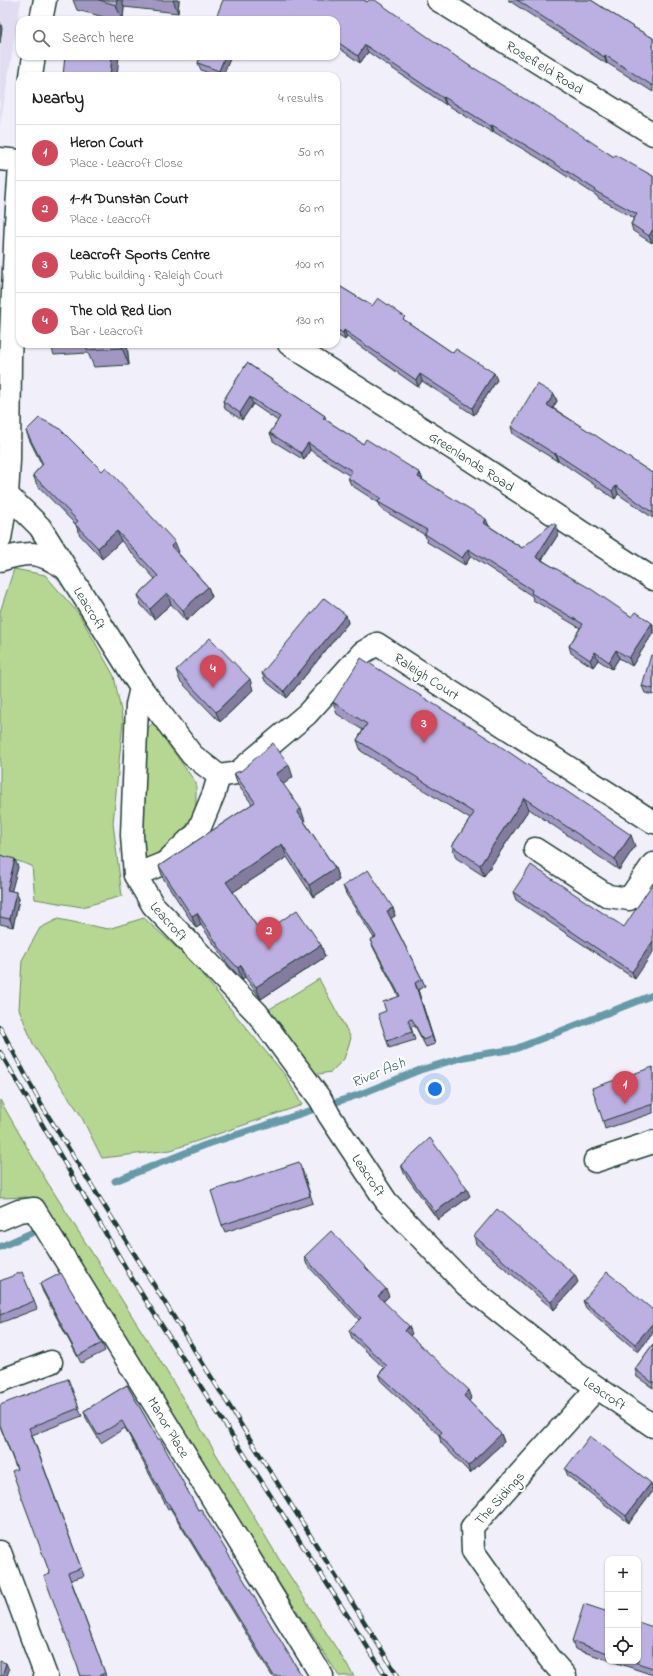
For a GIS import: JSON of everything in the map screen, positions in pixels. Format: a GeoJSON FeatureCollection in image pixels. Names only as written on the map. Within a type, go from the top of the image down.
{"type":"FeatureCollection","features":[{"type":"Feature","properties":{"kind":"street"},"geometry":{"type":"LineString","coordinates":[[42,16],[45,0]]}},
{"type":"Feature","properties":{"kind":"street","name":"Rosefield Road"},"geometry":{"type":"LineString","coordinates":[[438,0],[653,134]]}},
{"type":"Feature","properties":{"kind":"street"},"geometry":{"type":"LineString","coordinates":[[32,72],[33,60]]}},
{"type":"Feature","properties":{"kind":"street"},"geometry":{"type":"LineString","coordinates":[[0,159],[16,161]]}},
{"type":"Feature","properties":{"kind":"street"},"geometry":{"type":"LineString","coordinates":[[0,539],[7,495],[9,460],[10,358],[16,257]]}},
{"type":"Feature","properties":{"kind":"street","name":"Greenlands Road"},"geometry":{"type":"LineString","coordinates":[[295,348],[466,456],[653,579]]}},
{"type":"Feature","properties":{"kind":"street","name":"Leacroft"},"geometry":{"type":"LineString","coordinates":[[7,495],[40,527],[141,688],[192,755],[219,776]]}},
{"type":"Feature","properties":{"kind":"street","name":"Leacroft"},"geometry":{"type":"LineString","coordinates":[[0,560],[15,555],[32,553],[49,557],[65,568]]}},
{"type":"Feature","properties":{"kind":"street","name":"Raleigh Court"},"geometry":{"type":"LineString","coordinates":[[219,776],[237,773],[308,714],[362,654],[377,644],[653,822]]}},
{"type":"Feature","properties":{"kind":"street","name":"Leacroft"},"geometry":{"type":"LineString","coordinates":[[141,688],[138,705],[132,835],[134,875],[153,905],[257,1013],[325,1108],[386,1201],[466,1285],[576,1373],[653,1426]]}},
{"type":"Feature","properties":{"kind":"street"},"geometry":{"type":"LineString","coordinates":[[134,875],[165,863],[197,834],[214,793],[219,776]]}},
{"type":"Feature","properties":{"kind":"street"},"geometry":{"type":"LineString","coordinates":[[535,849],[608,896],[628,899],[653,864]]}},
{"type":"Feature","properties":{"kind":"street"},"geometry":{"type":"LineString","coordinates":[[595,1162],[653,1142]]}},
{"type":"Feature","properties":{"kind":"street","name":"Manor Place"},"geometry":{"type":"LineString","coordinates":[[0,1219],[19,1211],[34,1210],[322,1676]]}},
{"type":"Feature","properties":{"kind":"street"},"geometry":{"type":"LineString","coordinates":[[0,1381],[51,1362]]}},
{"type":"Feature","properties":{"kind":"street","name":"The Sidings"},"geometry":{"type":"LineString","coordinates":[[565,1676],[549,1658],[473,1551],[472,1527],[597,1388]]}},
{"type":"Feature","properties":{"kind":"street"},"geometry":{"type":"LineString","coordinates":[[0,1552],[5,1580],[46,1676]]}},
{"type":"Feature","properties":{"kind":"shaded area"},"geometry":{"type":"Polygon","coordinates":[[[0,0],[21,0],[18,16],[16,16],[16,30],[0,126],[0,0]]]}},
{"type":"Feature","properties":{"kind":"green space"},"geometry":{"type":"Polygon","coordinates":[[[14,569],[45,575],[79,614],[114,676],[123,721],[113,823],[122,896],[82,907],[35,899],[32,866],[0,855],[0,612],[14,569]]]}},
{"type":"Feature","properties":{"kind":"green space"},"geometry":{"type":"Polygon","coordinates":[[[153,723],[196,783],[196,814],[178,836],[146,862],[139,822],[144,731],[153,723]]]}},
{"type":"Feature","properties":{"kind":"green space"},"geometry":{"type":"Polygon","coordinates":[[[144,918],[191,961],[285,1075],[302,1105],[171,1150],[102,1158],[80,1114],[34,1046],[19,1009],[22,960],[40,928],[58,919],[108,929],[144,918]]]}},
{"type":"Feature","properties":{"kind":"green space"},"geometry":{"type":"Polygon","coordinates":[[[319,979],[351,1038],[344,1059],[331,1072],[319,1074],[307,1069],[268,1010],[319,979]]]}},
{"type":"Feature","properties":{"kind":"green space"},"geometry":{"type":"Polygon","coordinates":[[[0,1100],[44,1177],[158,1357],[279,1559],[354,1676],[339,1676],[224,1498],[56,1227],[28,1197],[0,1198],[0,1100]]]}},
{"type":"Feature","properties":{"kind":"building"},"geometry":{"type":"Polygon","coordinates":[[[99,0],[117,0],[116,5],[99,0]]]}},
{"type":"Feature","properties":{"kind":"building"},"geometry":{"type":"Polygon","coordinates":[[[223,0],[364,0],[367,2],[369,0],[375,0],[474,69],[557,119],[614,157],[615,155],[653,176],[653,229],[649,236],[631,224],[637,214],[595,191],[596,190],[537,152],[492,125],[491,126],[444,97],[443,98],[365,45],[358,56],[340,44],[340,16],[217,16],[223,0]]]}},
{"type":"Feature","properties":{"kind":"building"},"geometry":{"type":"Polygon","coordinates":[[[517,0],[591,0],[653,38],[653,86],[605,55],[604,57],[517,0]]]}},
{"type":"Feature","properties":{"kind":"building"},"geometry":{"type":"Polygon","coordinates":[[[65,60],[112,60],[110,72],[63,72],[65,60]]]}},
{"type":"Feature","properties":{"kind":"building"},"geometry":{"type":"Polygon","coordinates":[[[199,60],[223,60],[219,71],[198,63],[199,60]]]}},
{"type":"Feature","properties":{"kind":"building"},"geometry":{"type":"Polygon","coordinates":[[[340,286],[372,306],[378,298],[405,317],[403,319],[453,353],[456,349],[494,373],[472,408],[420,374],[416,380],[344,330],[343,333],[340,331],[340,286]]]}},
{"type":"Feature","properties":{"kind":"building"},"geometry":{"type":"Polygon","coordinates":[[[87,348],[122,348],[87,350],[87,348]]]}},
{"type":"Feature","properties":{"kind":"building"},"geometry":{"type":"Polygon","coordinates":[[[247,363],[325,416],[323,418],[363,444],[366,439],[420,473],[418,477],[486,519],[484,523],[522,548],[553,523],[556,525],[536,557],[591,589],[632,617],[636,612],[652,623],[629,658],[616,650],[609,662],[595,652],[590,660],[569,646],[583,624],[531,593],[532,590],[468,549],[462,558],[425,534],[427,530],[378,502],[381,498],[348,478],[352,471],[308,443],[301,453],[270,433],[280,417],[250,397],[240,413],[223,401],[247,363]]]}},
{"type":"Feature","properties":{"kind":"building"},"geometry":{"type":"Polygon","coordinates":[[[537,384],[554,394],[547,405],[652,473],[653,472],[653,513],[616,486],[612,491],[555,453],[511,427],[537,384]]]}},
{"type":"Feature","properties":{"kind":"building"},"geometry":{"type":"Polygon","coordinates":[[[39,418],[59,428],[102,471],[106,467],[175,542],[171,546],[208,587],[183,610],[167,593],[150,609],[138,595],[158,576],[117,531],[98,548],[75,524],[78,521],[33,475],[43,464],[26,431],[39,418]]]}},
{"type":"Feature","properties":{"kind":"building"},"geometry":{"type":"Polygon","coordinates":[[[324,598],[346,615],[284,691],[262,673],[324,598]]]}},
{"type":"Feature","properties":{"kind":"building"},"geometry":{"type":"Polygon","coordinates":[[[210,638],[250,679],[216,712],[176,670],[210,638]]]}},
{"type":"Feature","properties":{"kind":"building"},"geometry":{"type":"Polygon","coordinates":[[[651,655],[653,655],[653,689],[642,686],[651,655]]]}},
{"type":"Feature","properties":{"kind":"building"},"geometry":{"type":"Polygon","coordinates":[[[361,658],[497,744],[631,835],[615,859],[524,798],[480,865],[452,846],[474,813],[357,740],[367,724],[333,702],[361,658]]]}},
{"type":"Feature","properties":{"kind":"building"},"geometry":{"type":"Polygon","coordinates":[[[273,743],[289,765],[276,774],[301,809],[297,811],[335,868],[309,885],[282,844],[226,882],[262,934],[297,910],[321,945],[256,987],[241,965],[238,968],[222,951],[197,913],[192,916],[159,866],[255,802],[234,773],[241,771],[273,743]]]}},
{"type":"Feature","properties":{"kind":"building"},"geometry":{"type":"Polygon","coordinates":[[[0,855],[15,859],[7,890],[16,892],[10,919],[0,917],[0,855]]]}},
{"type":"Feature","properties":{"kind":"building"},"geometry":{"type":"Polygon","coordinates":[[[531,865],[624,927],[653,883],[653,941],[632,972],[513,892],[531,865]]]}},
{"type":"Feature","properties":{"kind":"building"},"geometry":{"type":"Polygon","coordinates":[[[368,870],[393,908],[387,911],[422,979],[415,983],[432,1036],[423,1040],[412,1019],[408,1020],[412,1032],[387,1041],[378,1014],[386,1011],[383,1002],[400,996],[370,940],[376,937],[343,886],[368,870]]]}},
{"type":"Feature","properties":{"kind":"building"},"geometry":{"type":"Polygon","coordinates":[[[653,1067],[653,1104],[603,1121],[592,1088],[653,1067]]]}},
{"type":"Feature","properties":{"kind":"building"},"geometry":{"type":"Polygon","coordinates":[[[430,1138],[467,1189],[435,1212],[401,1165],[430,1138]]]}},
{"type":"Feature","properties":{"kind":"building"},"geometry":{"type":"Polygon","coordinates":[[[299,1162],[310,1196],[222,1225],[211,1191],[299,1162]]]}},
{"type":"Feature","properties":{"kind":"building"},"geometry":{"type":"Polygon","coordinates":[[[497,1209],[575,1275],[551,1302],[474,1236],[497,1209]]]}},
{"type":"Feature","properties":{"kind":"building"},"geometry":{"type":"Polygon","coordinates":[[[331,1231],[386,1289],[378,1296],[409,1326],[405,1331],[469,1390],[464,1396],[501,1434],[468,1466],[439,1435],[442,1432],[379,1374],[387,1366],[349,1330],[361,1318],[304,1257],[331,1231]]]}},
{"type":"Feature","properties":{"kind":"building"},"geometry":{"type":"Polygon","coordinates":[[[22,1272],[34,1301],[0,1315],[0,1281],[22,1272]]]}},
{"type":"Feature","properties":{"kind":"building"},"geometry":{"type":"Polygon","coordinates":[[[607,1272],[653,1310],[653,1323],[635,1344],[583,1301],[607,1272]]]}},
{"type":"Feature","properties":{"kind":"building"},"geometry":{"type":"Polygon","coordinates":[[[61,1273],[102,1343],[78,1356],[40,1284],[61,1273]]]}},
{"type":"Feature","properties":{"kind":"building"},"geometry":{"type":"Polygon","coordinates":[[[653,1344],[653,1383],[635,1369],[653,1344]]]}},
{"type":"Feature","properties":{"kind":"building"},"geometry":{"type":"Polygon","coordinates":[[[68,1379],[79,1408],[29,1428],[81,1568],[68,1573],[105,1673],[98,1676],[81,1676],[44,1576],[50,1574],[12,1471],[17,1469],[0,1425],[0,1405],[68,1379]]]}},
{"type":"Feature","properties":{"kind":"building"},"geometry":{"type":"Polygon","coordinates":[[[127,1385],[158,1439],[160,1439],[198,1510],[201,1509],[302,1676],[274,1676],[166,1501],[122,1421],[98,1435],[84,1411],[127,1385]]]}},
{"type":"Feature","properties":{"kind":"building"},"geometry":{"type":"Polygon","coordinates":[[[590,1436],[651,1483],[626,1516],[565,1469],[590,1436]]]}},
{"type":"Feature","properties":{"kind":"building"},"geometry":{"type":"Polygon","coordinates":[[[584,1604],[605,1611],[605,1652],[572,1641],[584,1604]]]}},
{"type":"Feature","properties":{"kind":"building"},"geometry":{"type":"Polygon","coordinates":[[[641,1623],[653,1627],[653,1668],[640,1664],[641,1623]]]}},
{"type":"Feature","properties":{"kind":"building"},"geometry":{"type":"Polygon","coordinates":[[[0,1661],[6,1663],[2,1676],[0,1676],[0,1661]]]}},
{"type":"Feature","properties":{"kind":"waterway","name":"River Ash"},"geometry":{"type":"LineString","coordinates":[[115,1181],[205,1145],[358,1095],[420,1070],[464,1057],[515,1049],[653,995]]}},
{"type":"Feature","properties":{"kind":"waterway","name":"River Ash"},"geometry":{"type":"LineString","coordinates":[[0,1247],[38,1230]]}},
{"type":"Feature","properties":{"kind":"railway"},"geometry":{"type":"LineString","coordinates":[[0,1027],[42,1106],[398,1676]]}},
{"type":"Feature","properties":{"kind":"railway"},"geometry":{"type":"LineString","coordinates":[[0,1052],[134,1282],[386,1676]]}},
{"type":"Feature","properties":{"kind":"place","name":"The Old Red Lion"},"geometry":{"type":"Point","coordinates":[213,688]}},
{"type":"Feature","properties":{"kind":"place","name":"Leacroft Sports Centre"},"geometry":{"type":"Point","coordinates":[424,743]}},
{"type":"Feature","properties":{"kind":"place","name":"1-14 Dunstan Court"},"geometry":{"type":"Point","coordinates":[269,950]}},
{"type":"Feature","properties":{"kind":"place","name":"Heron Court"},"geometry":{"type":"Point","coordinates":[625,1104]}}]}
